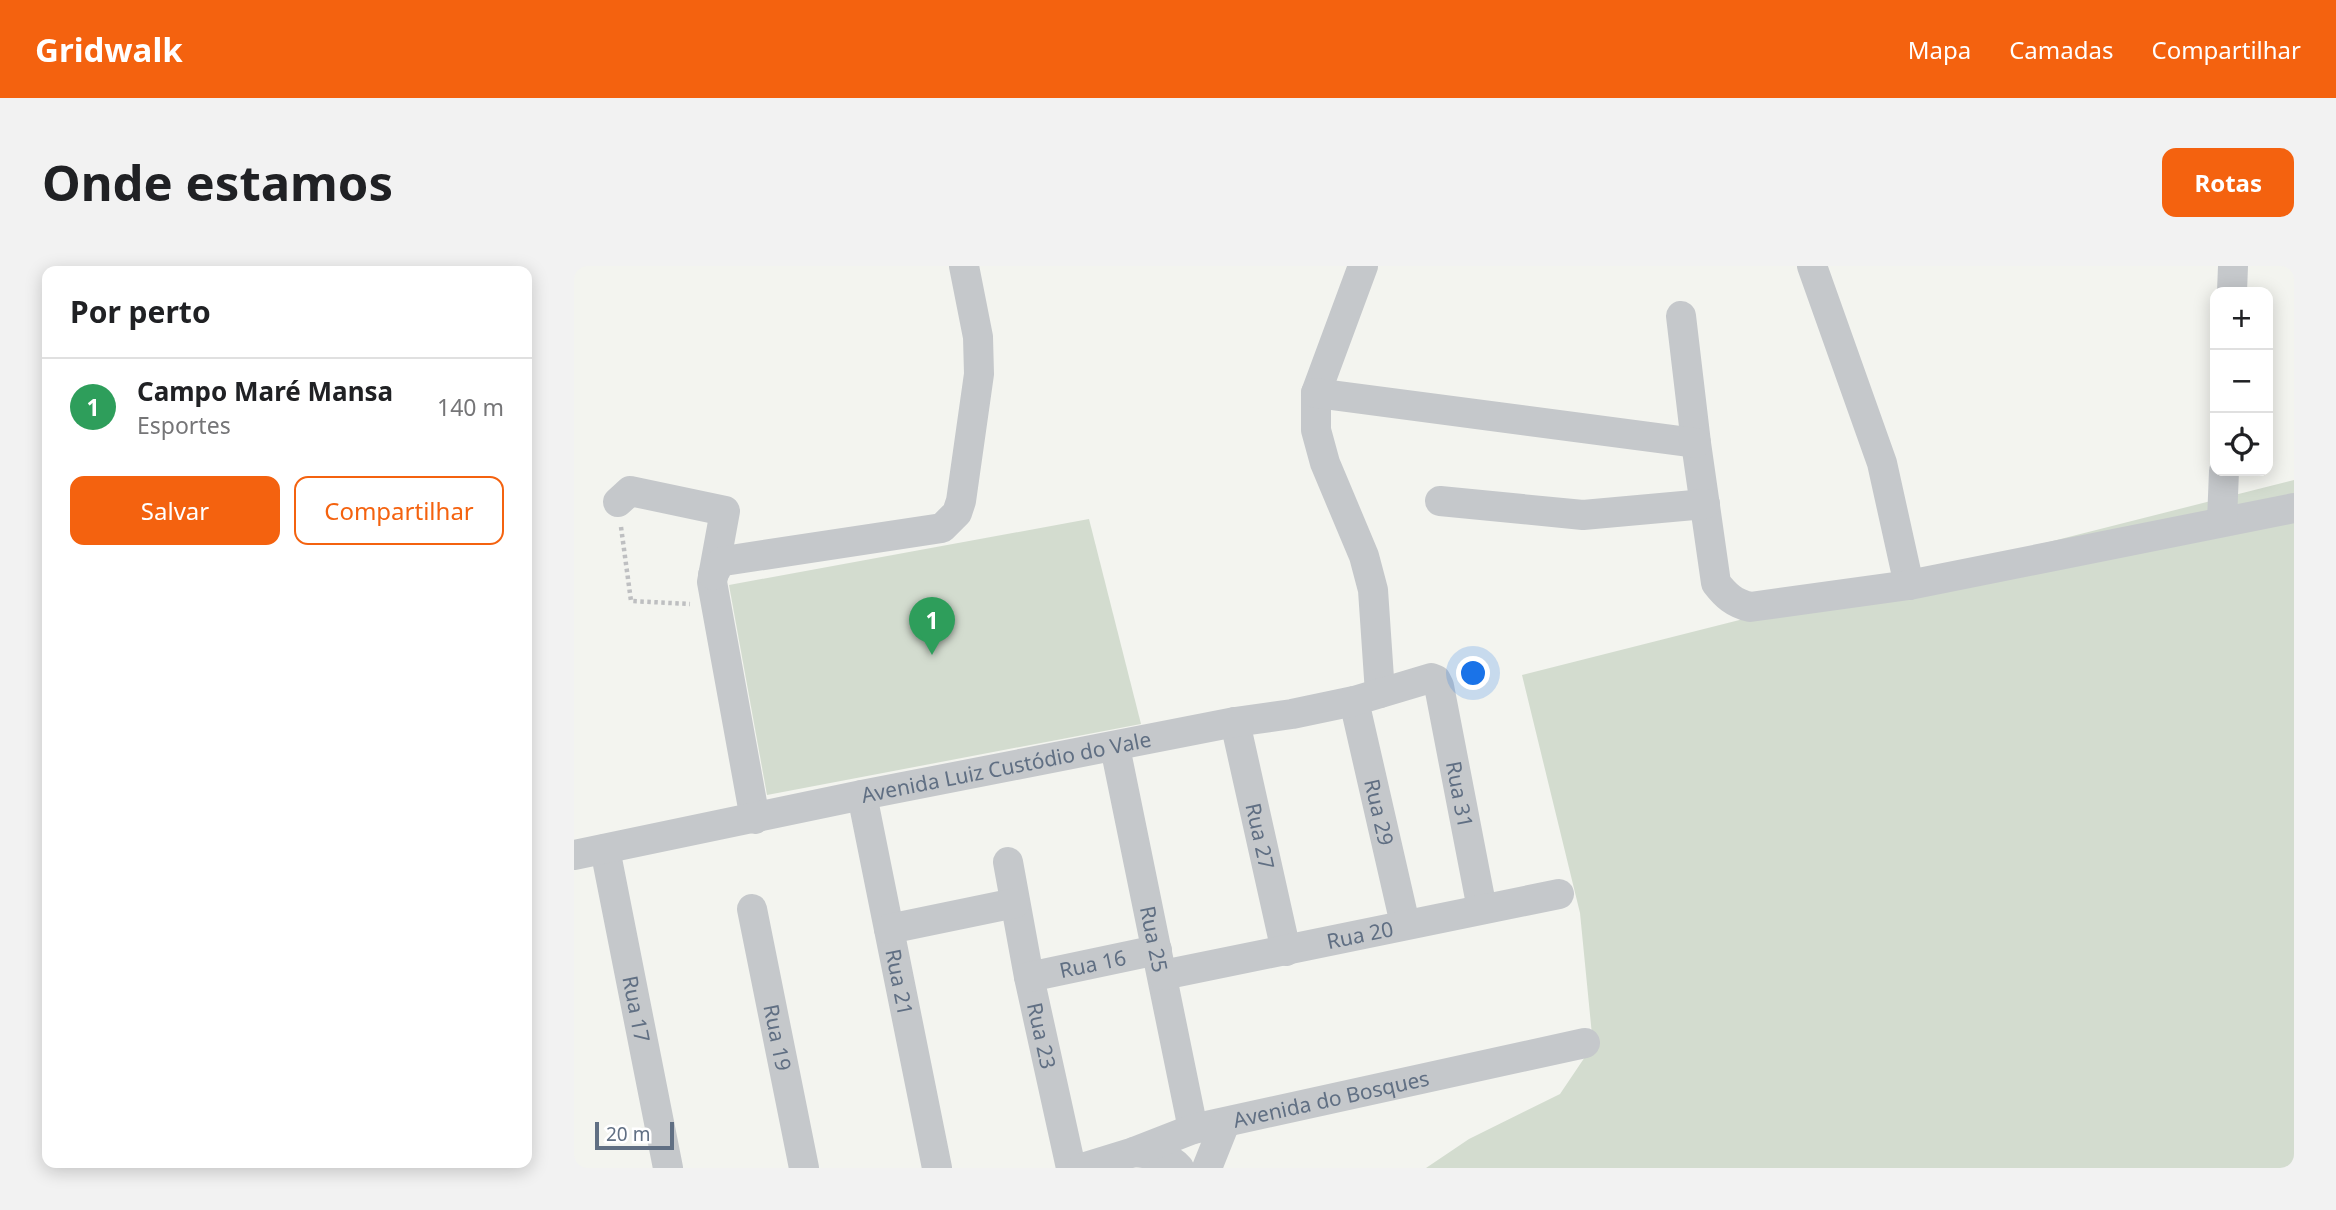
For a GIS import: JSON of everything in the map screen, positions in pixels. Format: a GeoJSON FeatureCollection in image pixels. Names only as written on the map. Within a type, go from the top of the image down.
{"type":"FeatureCollection","features":[{"type":"Feature","properties":{"kind":"street"},"geometry":{"type":"LineString","coordinates":[[713,575],[724,561],[942,528],[951,522],[961,501],[979,374],[978,337],[964,266]]}},
{"type":"Feature","properties":{"kind":"street"},"geometry":{"type":"LineString","coordinates":[[1363,266],[1316,393],[1696,443]]}},
{"type":"Feature","properties":{"kind":"street"},"geometry":{"type":"LineString","coordinates":[[1812,266],[1882,463],[1909,585]]}},
{"type":"Feature","properties":{"kind":"street"},"geometry":{"type":"LineString","coordinates":[[2232,287],[2233,266]]}},
{"type":"Feature","properties":{"kind":"street"},"geometry":{"type":"LineString","coordinates":[[1681,316],[1696,443],[1717,583],[1725,595],[1737,603],[1750,607],[1909,585],[2294,508]]}},
{"type":"Feature","properties":{"kind":"street","name":"Rua 29"},"geometry":{"type":"LineString","coordinates":[[1316,393],[1316,430],[1325,463],[1364,556],[1373,590],[1367,697],[1405,924]]}},
{"type":"Feature","properties":{"kind":"street"},"geometry":{"type":"LineString","coordinates":[[2222,521],[2224,476]]}},
{"type":"Feature","properties":{"kind":"street"},"geometry":{"type":"LineString","coordinates":[[618,502],[630,491],[725,510],[713,575],[716,606],[755,819]]}},
{"type":"Feature","properties":{"kind":"street"},"geometry":{"type":"LineString","coordinates":[[1440,501],[1583,515],[1705,504]]}},
{"type":"Feature","properties":{"kind":"street","name":"Avenida Luiz Custódio do Vale"},"geometry":{"type":"LineString","coordinates":[[574,855],[1235,722],[1292,715],[1367,697],[1426,678],[1436,680]]}},
{"type":"Feature","properties":{"kind":"street","name":"Rua 31"},"geometry":{"type":"LineString","coordinates":[[1436,680],[1482,909]]}},
{"type":"Feature","properties":{"kind":"street","name":"Rua 27"},"geometry":{"type":"LineString","coordinates":[[1235,722],[1286,951]]}},
{"type":"Feature","properties":{"kind":"street","name":"Rua 25"},"geometry":{"type":"LineString","coordinates":[[1115,747],[1193,1129]]}},
{"type":"Feature","properties":{"kind":"street","name":"Rua 21"},"geometry":{"type":"LineString","coordinates":[[862,795],[937,1168]]}},
{"type":"Feature","properties":{"kind":"street","name":"Rua 17"},"geometry":{"type":"LineString","coordinates":[[605,849],[668,1168]]}},
{"type":"Feature","properties":{"kind":"street","name":"Rua 23"},"geometry":{"type":"LineString","coordinates":[[1008,862],[1029,977],[1071,1168]]}},
{"type":"Feature","properties":{"kind":"street","name":"Rua 20"},"geometry":{"type":"LineString","coordinates":[[1160,962],[1286,951],[1405,924],[1559,894]]}},
{"type":"Feature","properties":{"kind":"street"},"geometry":{"type":"LineString","coordinates":[[889,929],[1014,903]]}},
{"type":"Feature","properties":{"kind":"street","name":"Rua 19"},"geometry":{"type":"LineString","coordinates":[[752,909],[804,1168]]}},
{"type":"Feature","properties":{"kind":"street","name":"Rua 16"},"geometry":{"type":"LineString","coordinates":[[1029,977],[1160,962]]}},
{"type":"Feature","properties":{"kind":"street","name":"Avenida do Bosques"},"geometry":{"type":"LineString","coordinates":[[1082,1168],[1134,1152],[1193,1129],[1586,1042]]}},
{"type":"Feature","properties":{"kind":"street"},"geometry":{"type":"LineString","coordinates":[[1207,1168],[1225,1123]]}},
{"type":"Feature","properties":{"kind":"street"},"geometry":{"type":"LineString","coordinates":[[1134,1152],[1158,1155],[1169,1159],[1179,1168]]}},
{"type":"Feature","properties":{"kind":"path"},"geometry":{"type":"LineString","coordinates":[[618,502],[631,601],[716,606]]}},
{"type":"Feature","properties":{"kind":"shaded area"},"geometry":{"type":"Polygon","coordinates":[[[2294,480],[2294,1168],[1426,1168],[1469,1139],[1560,1094],[1593,1045],[1580,913],[1522,675],[2294,480]]]}},
{"type":"Feature","properties":{"kind":"shaded area"},"geometry":{"type":"Polygon","coordinates":[[[1089,519],[1141,724],[767,795],[729,585],[1089,519]]]}},
{"type":"Feature","properties":{"kind":"place","name":"Campo Maré Mansa"},"geometry":{"type":"Point","coordinates":[932,655]}}]}
